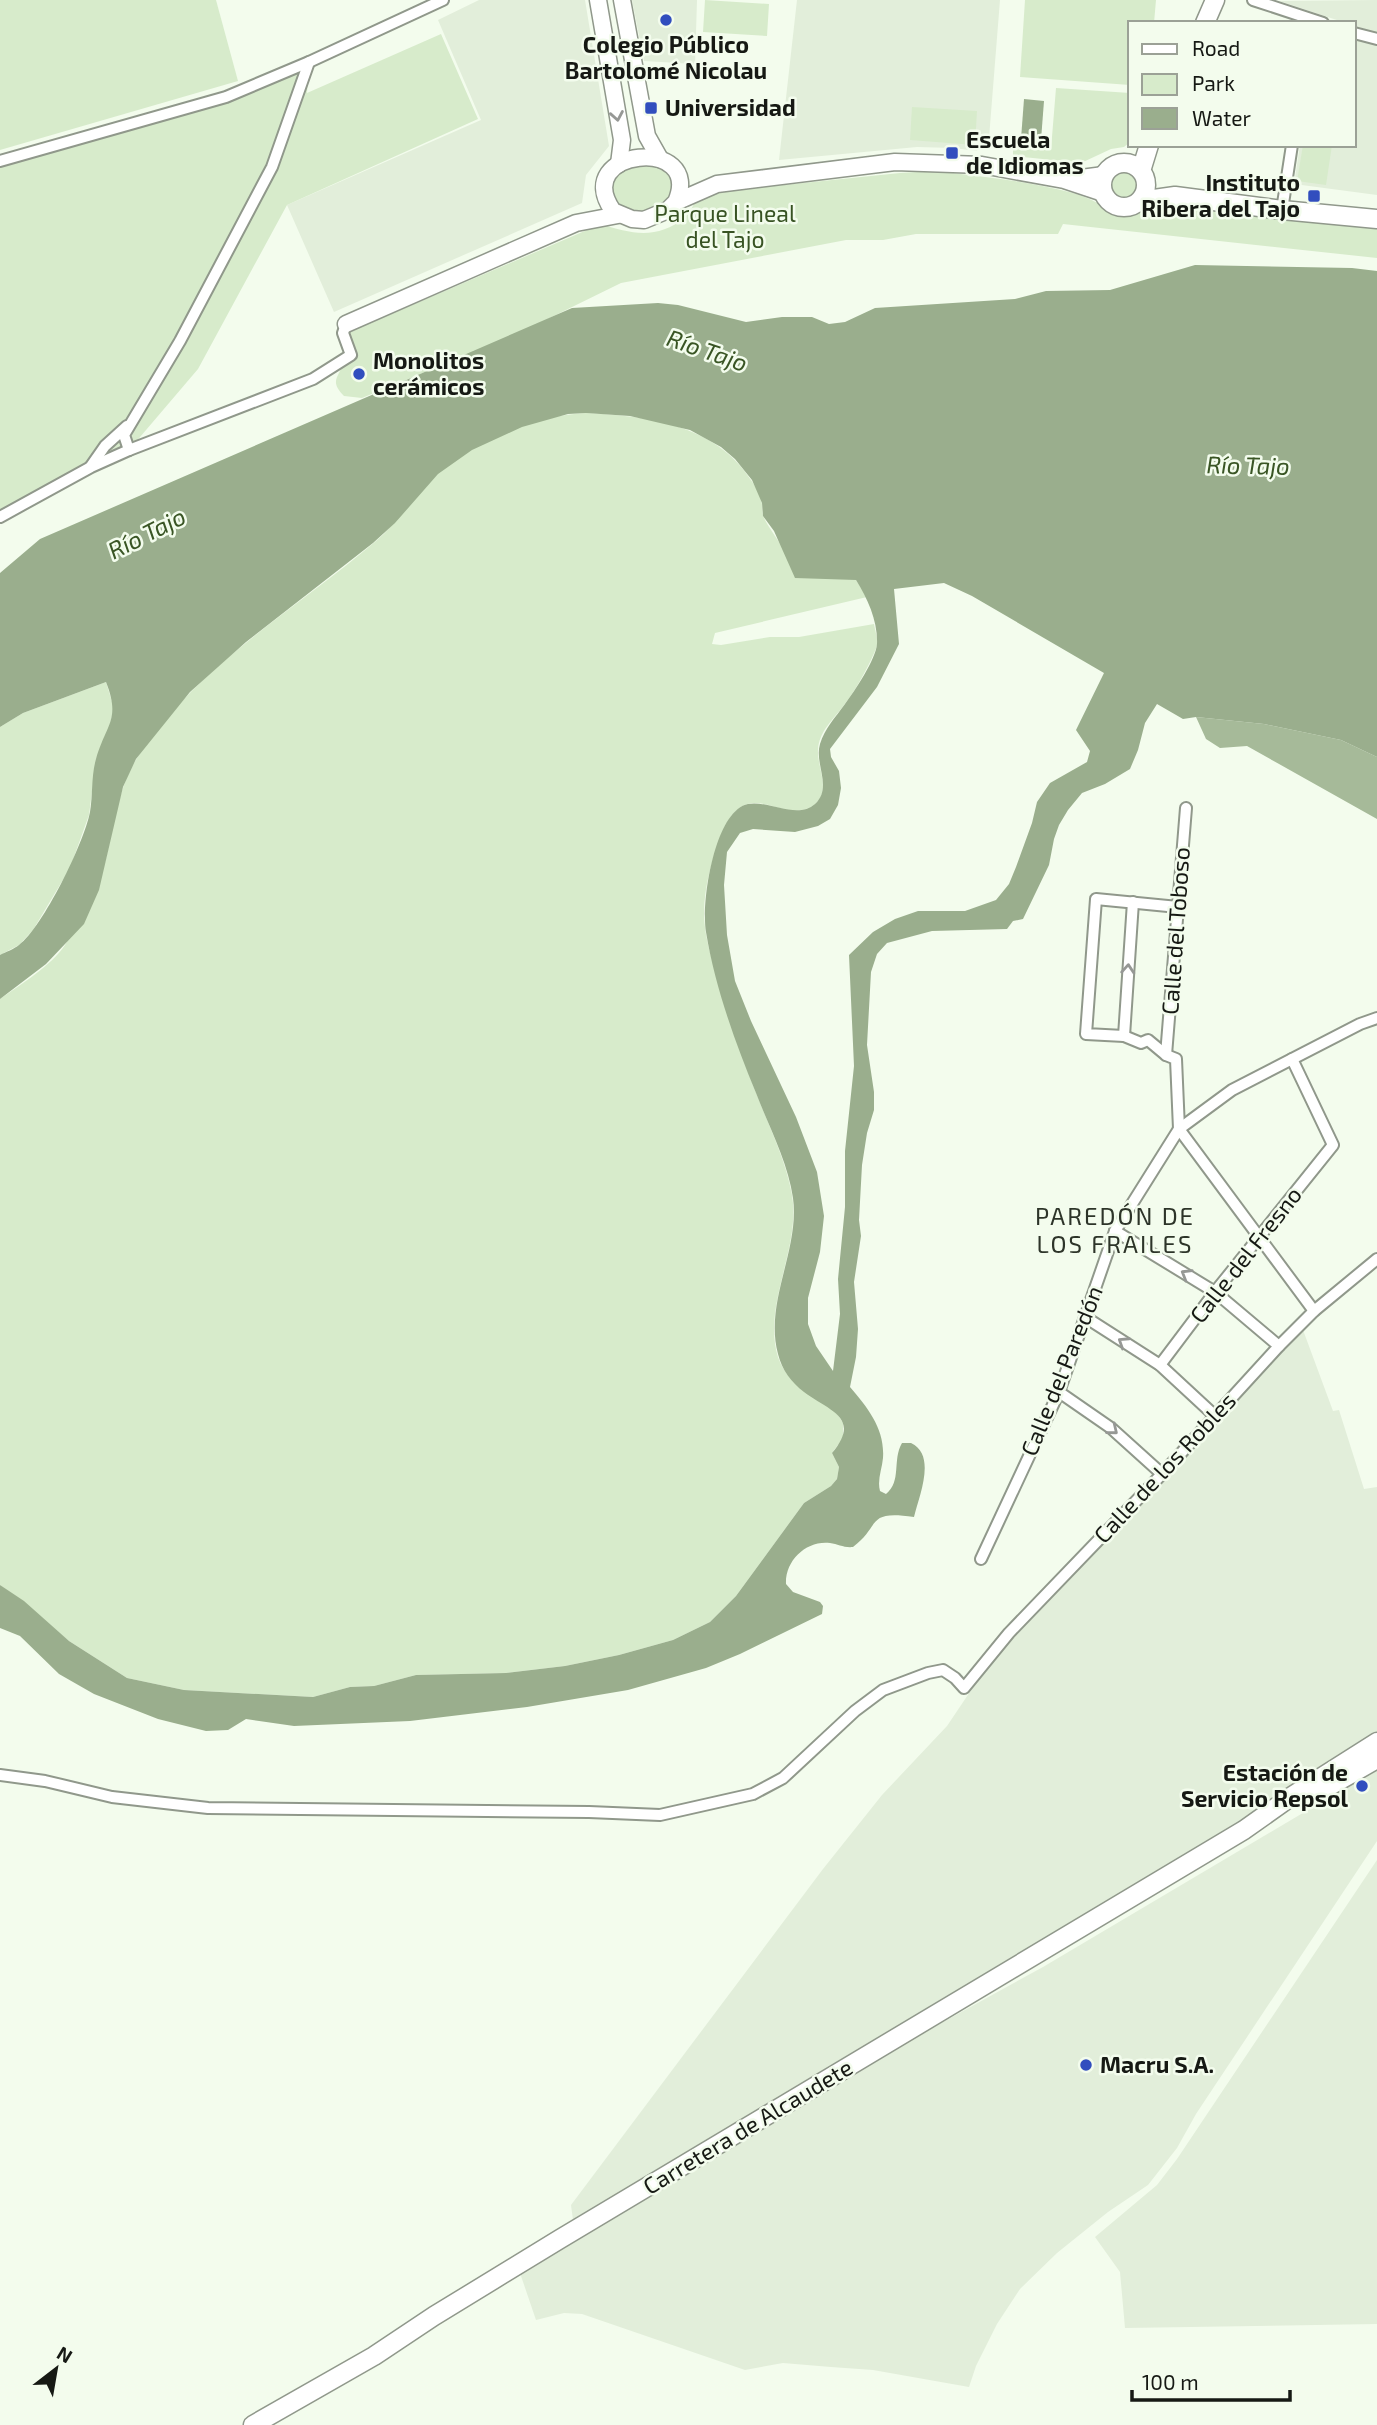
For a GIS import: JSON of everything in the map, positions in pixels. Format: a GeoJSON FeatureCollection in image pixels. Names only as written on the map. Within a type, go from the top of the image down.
{"type":"FeatureCollection","features":[{"type":"Feature","properties":{"kind":"main road"},"geometry":{"type":"LineString","coordinates":[[1206,21],[1215,0]]}},
{"type":"Feature","properties":{"kind":"main road"},"geometry":{"type":"LineString","coordinates":[[1140,201],[1145,191],[1139,171],[1146,147]]}},
{"type":"Feature","properties":{"kind":"main road"},"geometry":{"type":"LineString","coordinates":[[1175,196],[1139,171],[1121,163],[1112,166],[1104,175],[1103,193],[1114,205],[1121,207],[1175,196],[1377,219]]}},
{"type":"Feature","properties":{"kind":"main road","name":"Carretera de Alcaudete"},"geometry":{"type":"LineString","coordinates":[[253,2425],[374,2356],[549,2246],[1244,1830],[1377,1742]]}},
{"type":"Feature","properties":{"kind":"main road","name":"Carretera de Alcaudete"},"geometry":{"type":"LineString","coordinates":[[1244,1830],[1290,1808],[1377,1759]]}},
{"type":"Feature","properties":{"kind":"street"},"geometry":{"type":"LineString","coordinates":[[0,161],[226,97],[443,0]]}},
{"type":"Feature","properties":{"kind":"street"},"geometry":{"type":"LineString","coordinates":[[598,0],[622,140],[618,164],[606,183],[609,205],[618,215]]}},
{"type":"Feature","properties":{"kind":"street"},"geometry":{"type":"LineString","coordinates":[[622,0],[647,136],[660,159]]}},
{"type":"Feature","properties":{"kind":"street"},"geometry":{"type":"LineString","coordinates":[[1253,0],[1312,21]]}},
{"type":"Feature","properties":{"kind":"street"},"geometry":{"type":"LineString","coordinates":[[1356,34],[1377,39]]}},
{"type":"Feature","properties":{"kind":"street"},"geometry":{"type":"LineString","coordinates":[[129,450],[124,435],[180,341],[272,167],[309,62]]}},
{"type":"Feature","properties":{"kind":"street"},"geometry":{"type":"LineString","coordinates":[[1282,210],[1292,147]]}},
{"type":"Feature","properties":{"kind":"street"},"geometry":{"type":"LineString","coordinates":[[0,517],[91,467],[129,450],[313,379],[351,355],[342,333],[346,324],[576,223],[618,215],[645,220],[668,210],[676,202],[681,191],[681,182],[670,165],[660,159],[637,156],[618,164]]}},
{"type":"Feature","properties":{"kind":"street"},"geometry":{"type":"LineString","coordinates":[[676,202],[717,184],[895,162],[982,165],[1064,180],[1103,193]]}},
{"type":"Feature","properties":{"kind":"street"},"geometry":{"type":"LineString","coordinates":[[677,174],[717,184]]}},
{"type":"Feature","properties":{"kind":"street"},"geometry":{"type":"LineString","coordinates":[[1064,180],[1104,175]]}},
{"type":"Feature","properties":{"kind":"street"},"geometry":{"type":"LineString","coordinates":[[576,223],[606,194]]}},
{"type":"Feature","properties":{"kind":"street"},"geometry":{"type":"LineString","coordinates":[[91,467],[106,446],[131,422]]}},
{"type":"Feature","properties":{"kind":"street","name":"Calle del Toboso"},"geometry":{"type":"LineString","coordinates":[[1166,1055],[1186,808]]}},
{"type":"Feature","properties":{"kind":"street"},"geometry":{"type":"LineString","coordinates":[[1178,907],[1096,899],[1086,1034],[1124,1036],[1141,1043],[1148,1040],[1166,1055],[1176,1059],[1179,1129],[1314,1311]]}},
{"type":"Feature","properties":{"kind":"street"},"geometry":{"type":"LineString","coordinates":[[1124,1036],[1133,902]]}},
{"type":"Feature","properties":{"kind":"street","name":"Calle del Paredón"},"geometry":{"type":"LineString","coordinates":[[981,1559],[1059,1392],[1115,1231],[1179,1129],[1232,1090],[1377,1018]]}},
{"type":"Feature","properties":{"kind":"street","name":"Calle del Fresno"},"geometry":{"type":"LineString","coordinates":[[1160,1366],[1215,1292],[1333,1145],[1292,1059]]}},
{"type":"Feature","properties":{"kind":"street"},"geometry":{"type":"LineString","coordinates":[[1115,1231],[1215,1292],[1279,1346]]}},
{"type":"Feature","properties":{"kind":"street","name":"Calle de los Robles"},"geometry":{"type":"LineString","coordinates":[[0,1775],[45,1781],[112,1797],[208,1808],[660,1815],[753,1794],[783,1778],[855,1711],[883,1690],[943,1670],[964,1688],[1009,1633],[1162,1475],[1279,1346],[1314,1311],[1377,1259]]}},
{"type":"Feature","properties":{"kind":"street"},"geometry":{"type":"LineString","coordinates":[[1085,1317],[1160,1366],[1214,1415]]}},
{"type":"Feature","properties":{"kind":"street"},"geometry":{"type":"LineString","coordinates":[[1059,1392],[1111,1428],[1162,1475]]}},
{"type":"Feature","properties":{"kind":"shaded area"},"geometry":{"type":"Polygon","coordinates":[[[479,0],[585,0],[609,146],[586,175],[582,203],[334,312],[287,205],[481,120],[438,20],[479,0]]]}},
{"type":"Feature","properties":{"kind":"shaded area","name":"Colegio Público Bartolomé Nicolau"},"geometry":{"type":"Polygon","coordinates":[[[632,0],[697,0],[695,64],[644,61],[632,0]]]}},
{"type":"Feature","properties":{"kind":"shaded area"},"geometry":{"type":"Polygon","coordinates":[[[797,0],[1000,0],[989,138],[979,137],[977,151],[917,147],[779,160],[797,0]]]}},
{"type":"Feature","properties":{"kind":"shaded area"},"geometry":{"type":"Polygon","coordinates":[[[1377,0],[1377,33],[1356,27],[1356,21],[1340,21],[1279,1],[1377,0]]]}},
{"type":"Feature","properties":{"kind":"shaded area"},"geometry":{"type":"Polygon","coordinates":[[[1356,40],[1377,45],[1377,195],[1294,184],[1300,147],[1356,147],[1356,40]]]}},
{"type":"Feature","properties":{"kind":"shaded area"},"geometry":{"type":"Polygon","coordinates":[[[1196,717],[1264,724],[1341,740],[1377,757],[1377,819],[1247,746],[1220,748],[1206,739],[1196,717]]]}},
{"type":"Feature","properties":{"kind":"shaded area"},"geometry":{"type":"Polygon","coordinates":[[[1303,1330],[1333,1411],[1339,1410],[1364,1489],[1377,1487],[1377,1732],[1284,1795],[573,2220],[571,2205],[823,1869],[882,1795],[947,1726],[988,1665],[1172,1471],[1238,1395],[1303,1330]]]}},
{"type":"Feature","properties":{"kind":"shaded area"},"geometry":{"type":"Polygon","coordinates":[[[1377,1769],[1377,1841],[1196,2114],[1177,2148],[1148,2185],[1108,2212],[1057,2253],[1020,2289],[997,2324],[976,2366],[969,2387],[873,2370],[783,2363],[745,2370],[582,2314],[564,2313],[536,2320],[520,2273],[885,2054],[1043,1967],[1377,1769]]]}},
{"type":"Feature","properties":{"kind":"shaded area"},"geometry":{"type":"Polygon","coordinates":[[[1377,1860],[1377,2324],[1125,2328],[1120,2272],[1095,2237],[1157,2185],[1177,2159],[1377,1860]]]}},
{"type":"Feature","properties":{"kind":"green space"},"geometry":{"type":"Polygon","coordinates":[[[0,0],[216,0],[238,81],[0,150],[0,0]]]}},
{"type":"Feature","properties":{"kind":"green space"},"geometry":{"type":"Polygon","coordinates":[[[705,0],[769,4],[767,36],[703,32],[705,0]]]}},
{"type":"Feature","properties":{"kind":"green space"},"geometry":{"type":"Polygon","coordinates":[[[1025,0],[1156,0],[1154,21],[1128,21],[1128,85],[1020,77],[1025,0]]]}},
{"type":"Feature","properties":{"kind":"green space"},"geometry":{"type":"Polygon","coordinates":[[[441,34],[478,119],[287,205],[198,369],[129,450],[0,517],[0,162],[256,85],[309,62],[307,93],[441,34]]]}},
{"type":"Feature","properties":{"kind":"green space"},"geometry":{"type":"Polygon","coordinates":[[[1056,88],[1128,93],[1128,144],[1124,147],[1111,149],[1081,163],[1013,156],[1013,146],[1051,149],[1056,88]]]}},
{"type":"Feature","properties":{"kind":"green space"},"geometry":{"type":"Polygon","coordinates":[[[912,107],[977,111],[975,145],[910,140],[912,107]]]}},
{"type":"Feature","properties":{"kind":"green space"},"geometry":{"type":"Polygon","coordinates":[[[1303,147],[1332,147],[1326,185],[1297,181],[1303,147]]]}},
{"type":"Feature","properties":{"kind":"green space"},"geometry":{"type":"Polygon","coordinates":[[[640,164],[653,164],[674,176],[675,198],[641,215],[619,210],[610,197],[613,184],[619,175],[640,164]]]}},
{"type":"Feature","properties":{"kind":"green space"},"geometry":{"type":"Polygon","coordinates":[[[1123,170],[1129,171],[1137,179],[1137,191],[1129,199],[1123,200],[1117,199],[1109,191],[1108,185],[1109,179],[1117,171],[1123,170]]]}},
{"type":"Feature","properties":{"kind":"green space","name":"Parque Lineal del Tajo"},"geometry":{"type":"Polygon","coordinates":[[[933,171],[1003,179],[1056,189],[1118,210],[1161,205],[1377,226],[1377,258],[1063,224],[1058,234],[916,234],[883,240],[846,240],[621,283],[515,335],[362,398],[344,396],[337,386],[343,356],[340,336],[601,224],[634,232],[654,232],[685,217],[698,198],[705,193],[933,171]]]}},
{"type":"Feature","properties":{"kind":"green space"},"geometry":{"type":"Polygon","coordinates":[[[586,413],[656,421],[699,435],[719,446],[736,461],[755,486],[761,498],[764,518],[785,552],[856,580],[867,597],[715,633],[712,644],[770,637],[799,637],[874,624],[877,643],[871,660],[852,694],[824,731],[819,743],[818,757],[823,786],[819,799],[814,805],[803,810],[755,803],[744,806],[733,814],[716,850],[704,903],[709,949],[719,985],[745,1064],[784,1162],[792,1195],[791,1236],[775,1317],[774,1337],[778,1357],[792,1379],[829,1406],[843,1423],[843,1438],[832,1453],[839,1467],[837,1479],[831,1486],[804,1503],[736,1596],[710,1622],[673,1640],[565,1666],[506,1673],[416,1675],[313,1697],[184,1690],[127,1678],[69,1641],[0,1585],[0,999],[44,967],[65,945],[105,864],[125,782],[137,758],[161,725],[188,695],[248,641],[376,541],[432,479],[453,461],[516,428],[551,418],[586,413]]]}},
{"type":"Feature","properties":{"kind":"green space"},"geometry":{"type":"Polygon","coordinates":[[[106,682],[114,708],[96,760],[89,815],[70,868],[33,930],[19,945],[0,955],[0,727],[23,713],[106,682]]]}},
{"type":"Feature","properties":{"kind":"water"},"geometry":{"type":"Polygon","coordinates":[[[1024,99],[1044,101],[1041,140],[1021,139],[1024,99]]]}},
{"type":"Feature","properties":{"kind":"water","name":"Río Tajo"},"geometry":{"type":"Polygon","coordinates":[[[1195,265],[1352,268],[1377,271],[1377,757],[1341,740],[1264,724],[1196,717],[1183,719],[1157,704],[1145,723],[1130,769],[1105,784],[1082,793],[1068,810],[1054,839],[1049,865],[1023,919],[1013,921],[1007,929],[932,931],[887,943],[877,954],[871,972],[867,1045],[874,1110],[862,1165],[859,1220],[861,1236],[854,1282],[858,1329],[850,1387],[869,1411],[881,1438],[883,1458],[880,1491],[886,1494],[894,1483],[902,1443],[911,1443],[919,1449],[923,1457],[924,1477],[914,1517],[898,1515],[881,1518],[853,1547],[821,1543],[799,1553],[789,1567],[786,1584],[793,1592],[820,1602],[823,1606],[822,1614],[706,1668],[628,1690],[527,1707],[410,1721],[294,1726],[246,1719],[228,1730],[206,1731],[158,1719],[94,1694],[59,1674],[20,1636],[0,1628],[0,1585],[24,1601],[69,1641],[127,1678],[184,1690],[313,1697],[416,1675],[506,1673],[565,1666],[619,1655],[673,1640],[710,1622],[736,1596],[804,1503],[831,1486],[837,1479],[839,1467],[832,1453],[844,1431],[839,1416],[791,1380],[778,1354],[775,1315],[792,1237],[793,1198],[783,1158],[726,1014],[715,973],[705,919],[708,881],[718,840],[736,810],[748,804],[756,804],[800,810],[815,804],[820,797],[823,790],[819,759],[822,738],[864,675],[877,644],[871,611],[856,580],[795,578],[774,531],[763,516],[762,503],[752,480],[721,447],[690,430],[630,416],[568,414],[522,427],[472,450],[438,474],[395,523],[373,543],[246,642],[190,692],[136,759],[123,787],[99,890],[84,924],[46,964],[0,999],[0,955],[19,945],[39,921],[80,843],[90,812],[94,765],[110,722],[112,705],[106,682],[23,713],[0,727],[0,573],[40,539],[572,308],[658,303],[678,305],[746,322],[782,317],[812,317],[829,324],[845,322],[875,308],[1015,299],[1046,291],[1110,290],[1195,265]],[[944,583],[894,589],[899,644],[877,687],[830,749],[831,757],[839,771],[841,788],[838,805],[830,819],[818,826],[795,832],[753,829],[740,833],[727,852],[724,885],[727,935],[735,981],[796,1117],[817,1172],[824,1216],[820,1252],[808,1298],[808,1324],[816,1346],[833,1371],[840,1314],[838,1279],[845,1207],[845,1151],[854,1066],[849,955],[873,932],[895,919],[918,911],[965,911],[996,900],[1009,884],[1037,802],[1050,783],[1087,762],[1090,751],[1076,730],[1104,673],[972,596],[944,583]]]}},
{"type":"Feature","properties":{"kind":"place","name":"Colegio Público Bartolomé Nicolau"},"geometry":{"type":"Point","coordinates":[666,20]}},
{"type":"Feature","properties":{"kind":"place","name":"Universidad"},"geometry":{"type":"Point","coordinates":[651,108]}},
{"type":"Feature","properties":{"kind":"place","name":"Escuela de Idiomas"},"geometry":{"type":"Point","coordinates":[952,153]}},
{"type":"Feature","properties":{"kind":"place","name":"Instituto Ribera del Tajo"},"geometry":{"type":"Point","coordinates":[1314,196]}},
{"type":"Feature","properties":{"kind":"place","name":"Monolitos cerámicos"},"geometry":{"type":"Point","coordinates":[359,374]}},
{"type":"Feature","properties":{"kind":"place","name":"Estación de Servicio Repsol"},"geometry":{"type":"Point","coordinates":[1362,1786]}},
{"type":"Feature","properties":{"kind":"place","name":"Macru S.A."},"geometry":{"type":"Point","coordinates":[1086,2065]}},
{"type":"Feature","properties":{"kind":"district","name":"PAREDÓN DE LOS FRAILES"},"geometry":{"type":"Point","coordinates":[1115,1231]}}]}
